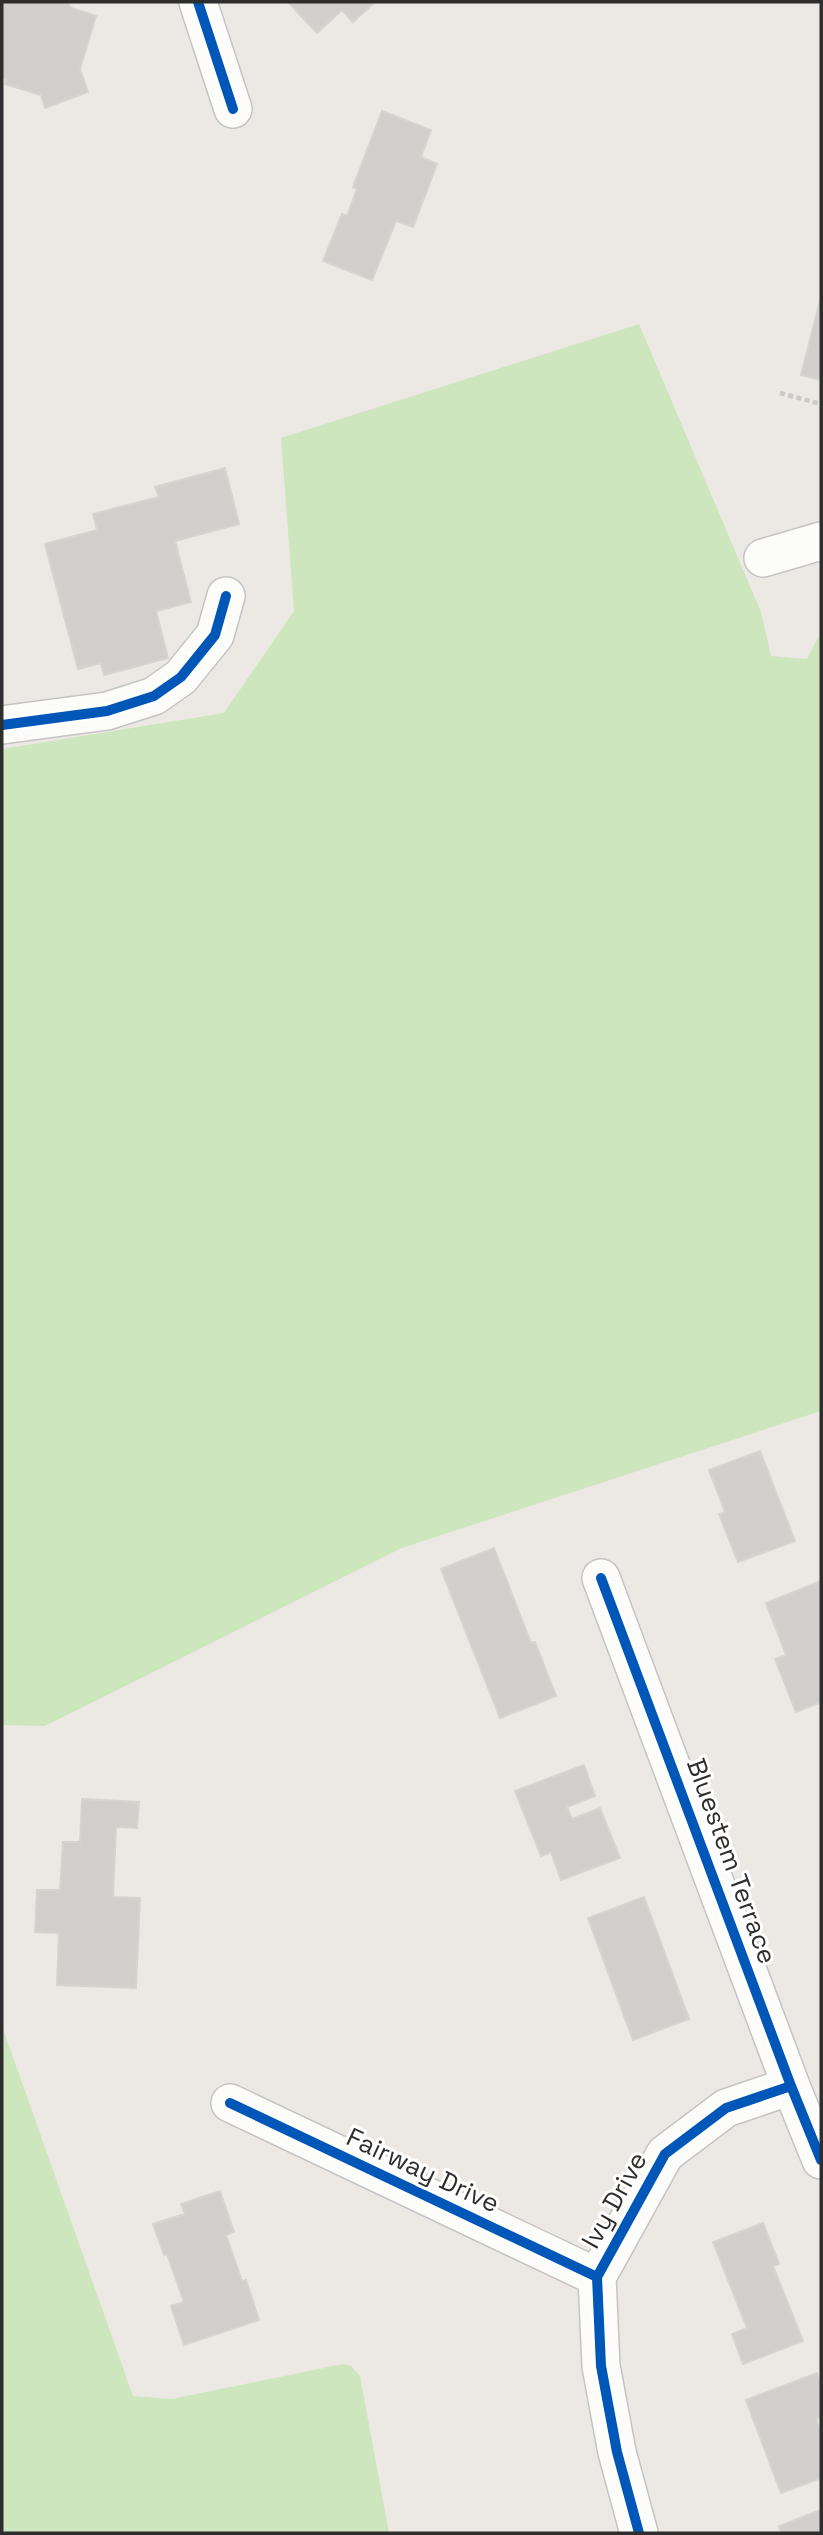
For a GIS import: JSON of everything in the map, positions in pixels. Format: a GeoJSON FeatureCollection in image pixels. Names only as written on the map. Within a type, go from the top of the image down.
{"type":"FeatureCollection","features":[{"type":"Feature","properties":{"kind":"street"},"geometry":{"type":"LineString","coordinates":[[198,2],[233,109]]}},
{"type":"Feature","properties":{"kind":"street"},"geometry":{"type":"LineString","coordinates":[[763,558],[821,541]]}},
{"type":"Feature","properties":{"kind":"street"},"geometry":{"type":"LineString","coordinates":[[2,724],[107,711],[154,696],[181,677],[215,635],[226,596]]}},
{"type":"Feature","properties":{"kind":"street","name":"Bluestem Terrace"},"geometry":{"type":"LineString","coordinates":[[601,1578],[791,2087],[821,2160]]}},
{"type":"Feature","properties":{"kind":"street","name":"Ivy Drive"},"geometry":{"type":"LineString","coordinates":[[639,2533],[617,2452],[601,2366],[597,2277],[665,2154],[726,2108],[791,2087]]}},
{"type":"Feature","properties":{"kind":"street","name":"Fairway Drive"},"geometry":{"type":"LineString","coordinates":[[229,2103],[597,2277]]}},
{"type":"Feature","properties":{"kind":"path"},"geometry":{"type":"LineString","coordinates":[[780,393],[821,404]]}},
{"type":"Feature","properties":{"kind":"green space"},"geometry":{"type":"Polygon","coordinates":[[[639,324],[761,612],[771,656],[807,659],[821,632],[821,1411],[402,1548],[45,1726],[2,1725],[2,749],[224,713],[294,611],[281,438],[639,324]]]}},
{"type":"Feature","properties":{"kind":"green space"},"geometry":{"type":"Polygon","coordinates":[[[2,2026],[133,2396],[172,2399],[343,2364],[351,2366],[360,2376],[389,2533],[2,2533],[2,2026]]]}},
{"type":"Feature","properties":{"kind":"building"},"geometry":{"type":"Polygon","coordinates":[[[2,2],[68,2],[71,8],[96,16],[80,69],[88,92],[45,108],[41,95],[5,84],[6,79],[2,78],[2,2]]]}},
{"type":"Feature","properties":{"kind":"building"},"geometry":{"type":"Polygon","coordinates":[[[288,2],[375,2],[353,22],[342,10],[317,33],[288,2]]]}},
{"type":"Feature","properties":{"kind":"building"},"geometry":{"type":"Polygon","coordinates":[[[382,111],[431,130],[421,157],[437,164],[413,227],[396,221],[372,280],[323,261],[342,214],[347,216],[357,189],[353,187],[382,111]]]}},
{"type":"Feature","properties":{"kind":"building"},"geometry":{"type":"Polygon","coordinates":[[[821,297],[821,380],[801,375],[821,297]]]}},
{"type":"Feature","properties":{"kind":"building"},"geometry":{"type":"Polygon","coordinates":[[[225,468],[239,524],[175,541],[191,602],[156,611],[168,658],[104,675],[101,663],[78,669],[45,544],[97,530],[93,514],[159,497],[155,487],[225,468]]]}},
{"type":"Feature","properties":{"kind":"building"},"geometry":{"type":"Polygon","coordinates":[[[760,1451],[795,1541],[738,1562],[719,1514],[725,1512],[709,1470],[760,1451]]]}},
{"type":"Feature","properties":{"kind":"building"},"geometry":{"type":"Polygon","coordinates":[[[494,1548],[531,1643],[535,1642],[556,1696],[500,1718],[441,1569],[494,1548]]]}},
{"type":"Feature","properties":{"kind":"building"},"geometry":{"type":"Polygon","coordinates":[[[821,1581],[821,1702],[796,1712],[775,1659],[786,1655],[766,1603],[821,1581]]]}},
{"type":"Feature","properties":{"kind":"building"},"geometry":{"type":"Polygon","coordinates":[[[584,1765],[595,1796],[567,1807],[572,1819],[600,1808],[620,1858],[561,1880],[551,1852],[541,1856],[515,1791],[584,1765]]]}},
{"type":"Feature","properties":{"kind":"building"},"geometry":{"type":"Polygon","coordinates":[[[82,1799],[139,1802],[137,1828],[116,1827],[113,1897],[140,1898],[136,1988],[57,1985],[59,1933],[35,1932],[37,1890],[60,1890],[63,1842],[80,1842],[82,1799]]]}},
{"type":"Feature","properties":{"kind":"building"},"geometry":{"type":"Polygon","coordinates":[[[644,1897],[689,2019],[633,2040],[588,1918],[644,1897]]]}},
{"type":"Feature","properties":{"kind":"building"},"geometry":{"type":"Polygon","coordinates":[[[220,2191],[234,2232],[226,2235],[242,2281],[246,2280],[259,2320],[184,2345],[171,2306],[184,2302],[153,2224],[185,2214],[181,2204],[220,2191]]]}},
{"type":"Feature","properties":{"kind":"building"},"geometry":{"type":"Polygon","coordinates":[[[763,2223],[779,2264],[773,2266],[803,2341],[743,2364],[732,2334],[747,2328],[713,2242],[763,2223]]]}},
{"type":"Feature","properties":{"kind":"building"},"geometry":{"type":"Polygon","coordinates":[[[817,2373],[821,2383],[821,2417],[816,2419],[821,2433],[821,2478],[781,2493],[746,2400],[817,2373]]]}},
{"type":"Feature","properties":{"kind":"building"},"geometry":{"type":"Polygon","coordinates":[[[821,2510],[821,2533],[781,2533],[779,2526],[821,2510]]]}},
{"type":"Feature","properties":{"kind":"cycle path"},"geometry":{"type":"LineString","coordinates":[[198,2],[233,109]]}},
{"type":"Feature","properties":{"kind":"cycle path"},"geometry":{"type":"LineString","coordinates":[[2,725],[107,711],[154,696],[181,677],[215,635],[226,596]]}},
{"type":"Feature","properties":{"kind":"cycle path"},"geometry":{"type":"LineString","coordinates":[[601,1578],[821,2160]]}},
{"type":"Feature","properties":{"kind":"cycle path"},"geometry":{"type":"LineString","coordinates":[[639,2533],[617,2452],[601,2366],[597,2277],[665,2154],[726,2108],[791,2086]]}},
{"type":"Feature","properties":{"kind":"cycle path"},"geometry":{"type":"LineString","coordinates":[[230,2103],[597,2277]]}}]}
